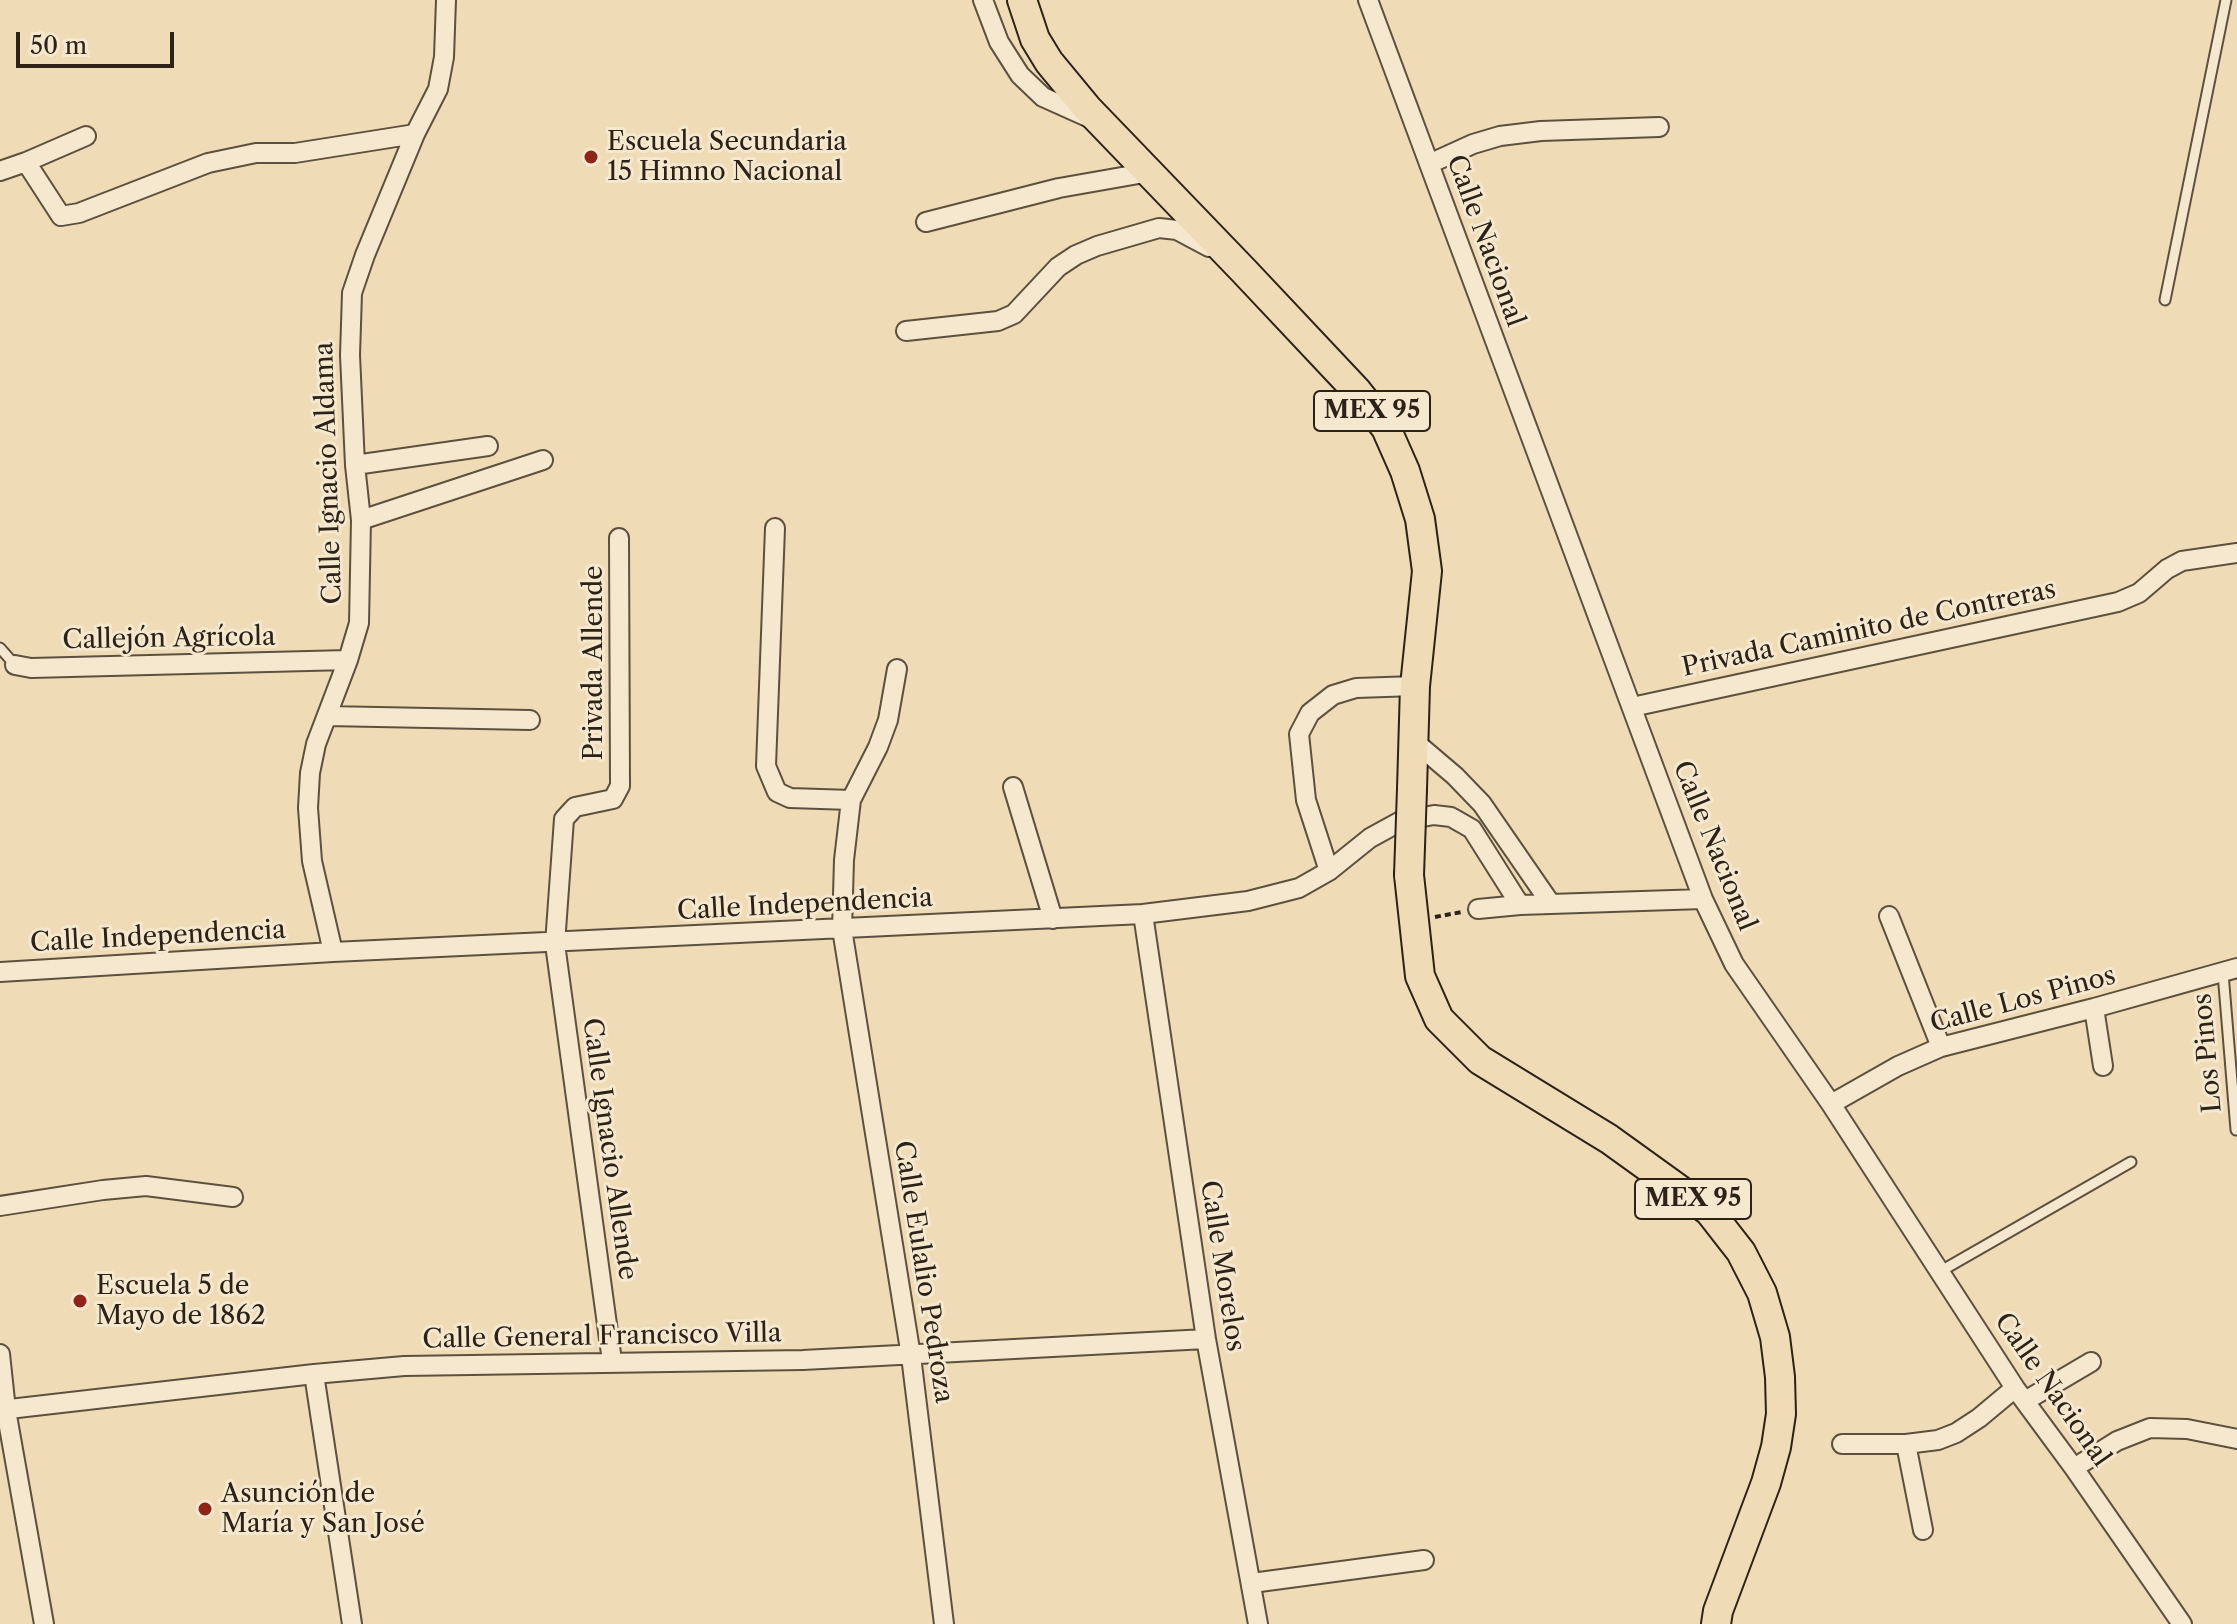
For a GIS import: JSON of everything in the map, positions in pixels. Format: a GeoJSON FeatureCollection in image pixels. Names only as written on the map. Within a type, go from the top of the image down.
{"type":"FeatureCollection","features":[{"type":"Feature","properties":{"kind":"main road","name":"MEX 95"},"geometry":{"type":"LineString","coordinates":[[1022,0],[1035,39],[1049,62],[1087,108],[1371,409],[1386,428],[1405,471],[1420,519],[1427,571],[1415,686],[1409,875],[1420,976],[1439,1019],[1480,1060],[1609,1139],[1709,1211],[1741,1252],[1762,1293],[1775,1337],[1781,1414],[1766,1483],[1718,1611],[1716,1624]]}},
{"type":"Feature","properties":{"kind":"street","name":"Calle Ignacio Aldama"},"geometry":{"type":"LineString","coordinates":[[333,952],[312,861],[308,808],[310,773],[359,623],[361,520],[350,355],[352,293],[415,134],[438,89],[444,57],[446,0]]}},
{"type":"Feature","properties":{"kind":"street"},"geometry":{"type":"LineString","coordinates":[[983,0],[999,42],[1020,75],[1043,97],[1105,125]]}},
{"type":"Feature","properties":{"kind":"street","name":"Calle Nacional"},"geometry":{"type":"LineString","coordinates":[[1368,0],[1703,899],[1734,964],[1831,1104],[2020,1394],[2182,1624]]}},
{"type":"Feature","properties":{"kind":"street"},"geometry":{"type":"LineString","coordinates":[[1429,164],[1473,144],[1500,136],[1541,131],[1659,127]]}},
{"type":"Feature","properties":{"kind":"street"},"geometry":{"type":"LineString","coordinates":[[26,162],[61,216],[79,213],[208,163],[256,153],[295,153],[415,134]]}},
{"type":"Feature","properties":{"kind":"street"},"geometry":{"type":"LineString","coordinates":[[0,171],[86,136]]}},
{"type":"Feature","properties":{"kind":"street"},"geometry":{"type":"LineString","coordinates":[[926,222],[1059,188],[1150,172]]}},
{"type":"Feature","properties":{"kind":"street"},"geometry":{"type":"LineString","coordinates":[[906,331],[1006,318],[1031,298],[1058,267],[1076,255],[1159,228],[1192,236],[1244,271]]}},
{"type":"Feature","properties":{"kind":"street"},"geometry":{"type":"LineString","coordinates":[[355,465],[488,446]]}},
{"type":"Feature","properties":{"kind":"street"},"geometry":{"type":"LineString","coordinates":[[361,520],[543,460]]}},
{"type":"Feature","properties":{"kind":"street"},"geometry":{"type":"LineString","coordinates":[[775,528],[766,766],[777,792],[790,798],[851,800],[888,720],[897,669]]}},
{"type":"Feature","properties":{"kind":"street","name":"Privada Allende"},"geometry":{"type":"LineString","coordinates":[[555,944],[564,819],[575,807],[613,799],[620,786],[619,538]]}},
{"type":"Feature","properties":{"kind":"street","name":"Privada Caminito de Contreras"},"geometry":{"type":"LineString","coordinates":[[1632,707],[2118,602],[2139,593],[2167,569],[2182,561],[2237,553]]}},
{"type":"Feature","properties":{"kind":"street","name":"Callejón Agrícola"},"geometry":{"type":"LineString","coordinates":[[15,665],[31,668],[348,660]]}},
{"type":"Feature","properties":{"kind":"street"},"geometry":{"type":"LineString","coordinates":[[1329,871],[1306,800],[1299,734],[1310,713],[1333,695],[1356,688],[1415,686]]}},
{"type":"Feature","properties":{"kind":"street"},"geometry":{"type":"LineString","coordinates":[[327,716],[530,720]]}},
{"type":"Feature","properties":{"kind":"street"},"geometry":{"type":"LineString","coordinates":[[1415,742],[1482,804],[1551,904]]}},
{"type":"Feature","properties":{"kind":"street"},"geometry":{"type":"LineString","coordinates":[[1013,787],[1053,919]]}},
{"type":"Feature","properties":{"kind":"street","name":"Calle Eulalio Pedroza"},"geometry":{"type":"LineString","coordinates":[[851,800],[844,860],[842,929],[911,1356],[944,1624]]}},
{"type":"Feature","properties":{"kind":"street","name":"Calle Independencia"},"geometry":{"type":"LineString","coordinates":[[0,972],[333,952],[555,944],[1143,914],[1248,901],[1299,888],[1329,871],[1370,838],[1401,821],[1434,815],[1451,817],[1472,829],[1520,905]]}},
{"type":"Feature","properties":{"kind":"street"},"geometry":{"type":"LineString","coordinates":[[1478,909],[1703,899]]}},
{"type":"Feature","properties":{"kind":"street","name":"Calle Morelos"},"geometry":{"type":"LineString","coordinates":[[1143,914],[1206,1339],[1258,1624]]}},
{"type":"Feature","properties":{"kind":"street"},"geometry":{"type":"LineString","coordinates":[[1889,916],[1941,1047]]}},
{"type":"Feature","properties":{"kind":"street","name":"Calle Ignacio Allende"},"geometry":{"type":"LineString","coordinates":[[555,944],[612,1361]]}},
{"type":"Feature","properties":{"kind":"street","name":"Calle Los Pinos"},"geometry":{"type":"LineString","coordinates":[[1831,1104],[1898,1066],[1941,1047],[2230,970]]}},
{"type":"Feature","properties":{"kind":"street"},"geometry":{"type":"LineString","coordinates":[[2094,1008],[2103,1066]]}},
{"type":"Feature","properties":{"kind":"street"},"geometry":{"type":"LineString","coordinates":[[0,1206],[146,1186],[233,1197]]}},
{"type":"Feature","properties":{"kind":"street","name":"Calle General Francisco Villa"},"geometry":{"type":"LineString","coordinates":[[3,1410],[404,1366],[911,1356],[1206,1339]]}},
{"type":"Feature","properties":{"kind":"street"},"geometry":{"type":"LineString","coordinates":[[0,1354],[3,1410],[44,1624]]}},
{"type":"Feature","properties":{"kind":"street"},"geometry":{"type":"LineString","coordinates":[[1842,1444],[1906,1444],[1938,1440],[1956,1433],[2020,1394],[2091,1362]]}},
{"type":"Feature","properties":{"kind":"street"},"geometry":{"type":"LineString","coordinates":[[314,1374],[352,1624]]}},
{"type":"Feature","properties":{"kind":"street"},"geometry":{"type":"LineString","coordinates":[[2074,1468],[2117,1441],[2150,1428],[2187,1429],[2237,1439]]}},
{"type":"Feature","properties":{"kind":"street"},"geometry":{"type":"LineString","coordinates":[[1906,1444],[1923,1530]]}},
{"type":"Feature","properties":{"kind":"street"},"geometry":{"type":"LineString","coordinates":[[1252,1583],[1424,1560]]}},
{"type":"Feature","properties":{"kind":"lane"},"geometry":{"type":"LineString","coordinates":[[2165,300],[2226,0]]}},
{"type":"Feature","properties":{"kind":"lane","name":"Callejón Agrícola"},"geometry":{"type":"LineString","coordinates":[[0,648],[15,665]]}},
{"type":"Feature","properties":{"kind":"lane","name":"Los Pinos"},"geometry":{"type":"LineString","coordinates":[[2230,970],[2236,1130]]}},
{"type":"Feature","properties":{"kind":"lane"},"geometry":{"type":"LineString","coordinates":[[1941,1271],[2131,1162]]}},
{"type":"Feature","properties":{"kind":"place","name":"Escuela Secundaria 15 Himno Nacional"},"geometry":{"type":"Point","coordinates":[591,157]}},
{"type":"Feature","properties":{"kind":"place","name":"Escuela 5 de Mayo de 1862"},"geometry":{"type":"Point","coordinates":[80,1301]}},
{"type":"Feature","properties":{"kind":"place","name":"Asunción de María y San José"},"geometry":{"type":"Point","coordinates":[205,1509]}}]}
